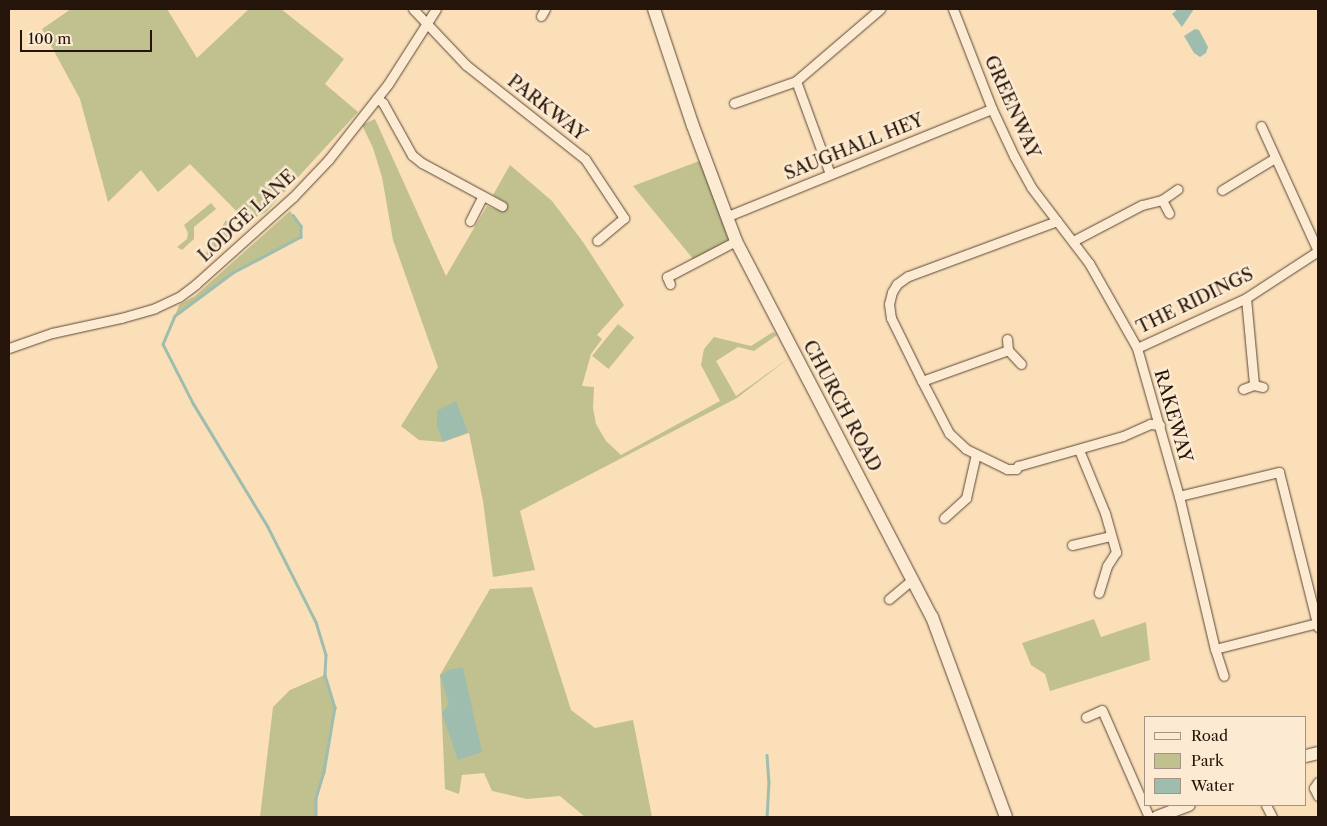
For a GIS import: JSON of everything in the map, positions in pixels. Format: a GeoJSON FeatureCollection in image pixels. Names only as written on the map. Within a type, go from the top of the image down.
{"type":"FeatureCollection","features":[{"type":"Feature","properties":{"kind":"street","name":"PARKWAY"},"geometry":{"type":"LineString","coordinates":[[413,9],[426,25],[466,65],[585,159],[624,218],[598,241]]}},
{"type":"Feature","properties":{"kind":"street","name":"LODGE LANE"},"geometry":{"type":"LineString","coordinates":[[9,348],[52,333],[144,312],[187,292],[212,272],[304,186],[338,148],[377,98],[436,9]]}},
{"type":"Feature","properties":{"kind":"street","name":"CHURCH ROAD"},"geometry":{"type":"LineString","coordinates":[[654,9],[736,241],[936,628],[1006,817]]}},
{"type":"Feature","properties":{"kind":"street"},"geometry":{"type":"LineString","coordinates":[[734,104],[796,81],[880,9]]}},
{"type":"Feature","properties":{"kind":"street","name":"GREENWAY"},"geometry":{"type":"LineString","coordinates":[[953,9],[992,109],[1026,179],[1050,213]]}},
{"type":"Feature","properties":{"kind":"street"},"geometry":{"type":"LineString","coordinates":[[796,81],[830,174]]}},
{"type":"Feature","properties":{"kind":"street"},"geometry":{"type":"LineString","coordinates":[[377,98],[383,103],[412,154],[422,163],[502,206]]}},
{"type":"Feature","properties":{"kind":"street","name":"SAUGHALL HEY"},"geometry":{"type":"LineString","coordinates":[[728,216],[992,109]]}},
{"type":"Feature","properties":{"kind":"street"},"geometry":{"type":"LineString","coordinates":[[1261,126],[1318,251]]}},
{"type":"Feature","properties":{"kind":"street"},"geometry":{"type":"LineString","coordinates":[[1222,190],[1233,178],[1275,158]]}},
{"type":"Feature","properties":{"kind":"street"},"geometry":{"type":"LineString","coordinates":[[1073,241],[1134,209],[1162,200],[1178,189]]}},
{"type":"Feature","properties":{"kind":"street"},"geometry":{"type":"LineString","coordinates":[[470,221],[484,196]]}},
{"type":"Feature","properties":{"kind":"street"},"geometry":{"type":"LineString","coordinates":[[1162,200],[1169,213]]}},
{"type":"Feature","properties":{"kind":"street","name":"RAKEWAY"},"geometry":{"type":"LineString","coordinates":[[1050,213],[1090,264],[1137,348],[1179,496],[1215,649],[1224,676]]}},
{"type":"Feature","properties":{"kind":"street"},"geometry":{"type":"LineString","coordinates":[[1057,221],[908,276],[897,284],[892,292],[889,304],[891,318],[922,381],[949,433],[976,454],[1007,469],[1016,469],[1018,466],[1079,450],[1123,436],[1150,424],[1160,425]]}},
{"type":"Feature","properties":{"kind":"street"},"geometry":{"type":"LineString","coordinates":[[667,277],[736,241]]}},
{"type":"Feature","properties":{"kind":"street","name":"THE RIDINGS"},"geometry":{"type":"LineString","coordinates":[[1137,348],[1246,298],[1318,251]]}},
{"type":"Feature","properties":{"kind":"street"},"geometry":{"type":"LineString","coordinates":[[1243,389],[1258,386],[1246,298]]}},
{"type":"Feature","properties":{"kind":"street"},"geometry":{"type":"LineString","coordinates":[[1007,339],[1008,350],[1021,364]]}},
{"type":"Feature","properties":{"kind":"street"},"geometry":{"type":"LineString","coordinates":[[922,381],[1008,350]]}},
{"type":"Feature","properties":{"kind":"street"},"geometry":{"type":"LineString","coordinates":[[1079,450],[1105,513],[1116,552],[1107,566],[1099,593]]}},
{"type":"Feature","properties":{"kind":"street"},"geometry":{"type":"LineString","coordinates":[[944,518],[966,498],[976,454]]}},
{"type":"Feature","properties":{"kind":"street"},"geometry":{"type":"LineString","coordinates":[[1179,496],[1279,472],[1318,625],[1215,649]]}},
{"type":"Feature","properties":{"kind":"street"},"geometry":{"type":"LineString","coordinates":[[1072,545],[1112,539]]}},
{"type":"Feature","properties":{"kind":"street"},"geometry":{"type":"LineString","coordinates":[[889,599],[912,580]]}},
{"type":"Feature","properties":{"kind":"street"},"geometry":{"type":"LineString","coordinates":[[1086,716],[1107,709],[1144,804]]}},
{"type":"Feature","properties":{"kind":"street"},"geometry":{"type":"LineString","coordinates":[[1318,782],[1314,788],[1318,796]]}},
{"type":"Feature","properties":{"kind":"street"},"geometry":{"type":"LineString","coordinates":[[1157,817],[1185,810]]}},
{"type":"Feature","properties":{"kind":"green space"},"geometry":{"type":"Polygon","coordinates":[[[71,9],[167,9],[197,58],[249,9],[281,9],[344,59],[325,84],[358,112],[266,212],[247,222],[190,164],[158,192],[141,170],[108,202],[80,99],[42,29],[71,9]]]}},
{"type":"Feature","properties":{"kind":"green space"},"geometry":{"type":"Polygon","coordinates":[[[375,119],[446,276],[487,206],[500,211],[505,202],[493,195],[510,165],[552,201],[583,242],[624,305],[597,335],[602,339],[591,354],[582,386],[594,387],[593,408],[596,424],[606,441],[621,455],[720,401],[701,365],[704,349],[714,337],[751,346],[773,332],[777,335],[754,351],[738,347],[716,361],[736,396],[789,358],[737,398],[520,511],[535,570],[493,577],[483,501],[469,433],[443,442],[419,440],[401,426],[438,367],[393,240],[382,177],[373,148],[362,125],[375,119]]]}},
{"type":"Feature","properties":{"kind":"green space"},"geometry":{"type":"Polygon","coordinates":[[[702,160],[731,239],[694,260],[633,186],[702,160]]]}},
{"type":"Feature","properties":{"kind":"green space"},"geometry":{"type":"Polygon","coordinates":[[[211,203],[216,209],[194,227],[194,239],[182,250],[177,247],[187,239],[188,233],[184,225],[211,203]]]}},
{"type":"Feature","properties":{"kind":"green space"},"geometry":{"type":"Polygon","coordinates":[[[290,211],[301,226],[301,237],[233,273],[175,316],[179,305],[195,296],[290,211]]]}},
{"type":"Feature","properties":{"kind":"green space"},"geometry":{"type":"Polygon","coordinates":[[[226,220],[236,231],[201,261],[226,220]]]}},
{"type":"Feature","properties":{"kind":"green space"},"geometry":{"type":"Polygon","coordinates":[[[618,324],[634,337],[609,369],[592,356],[618,324]]]}},
{"type":"Feature","properties":{"kind":"green space"},"geometry":{"type":"Polygon","coordinates":[[[532,587],[571,710],[595,728],[633,720],[652,817],[585,817],[560,796],[527,799],[492,791],[484,773],[462,775],[459,794],[445,789],[440,675],[490,589],[532,587]]]}},
{"type":"Feature","properties":{"kind":"green space"},"geometry":{"type":"Polygon","coordinates":[[[1094,619],[1101,637],[1146,622],[1150,660],[1050,691],[1045,674],[1031,665],[1022,643],[1094,619]]]}},
{"type":"Feature","properties":{"kind":"green space"},"geometry":{"type":"Polygon","coordinates":[[[325,675],[335,707],[324,772],[316,799],[316,817],[260,817],[273,707],[290,690],[325,675]]]}},
{"type":"Feature","properties":{"kind":"water"},"geometry":{"type":"Polygon","coordinates":[[[1178,9],[1194,9],[1182,27],[1172,14],[1178,9]]]}},
{"type":"Feature","properties":{"kind":"water"},"geometry":{"type":"Polygon","coordinates":[[[1195,29],[1199,30],[1208,47],[1206,53],[1200,57],[1194,53],[1184,36],[1195,29]]]}},
{"type":"Feature","properties":{"kind":"water"},"geometry":{"type":"Polygon","coordinates":[[[456,401],[468,432],[443,442],[437,426],[437,411],[456,401]]]}},
{"type":"Feature","properties":{"kind":"water"},"geometry":{"type":"Polygon","coordinates":[[[463,668],[482,752],[458,760],[442,713],[449,704],[440,675],[451,669],[463,668]]]}},
{"type":"Feature","properties":{"kind":"waterway"},"geometry":{"type":"LineString","coordinates":[[293,215],[301,226],[301,237],[233,273],[175,316],[163,344],[193,403],[268,527],[316,622],[326,655],[325,675],[335,707],[324,772],[316,799],[316,817]]}},
{"type":"Feature","properties":{"kind":"waterway"},"geometry":{"type":"LineString","coordinates":[[767,755],[769,781],[767,817]]}}]}
